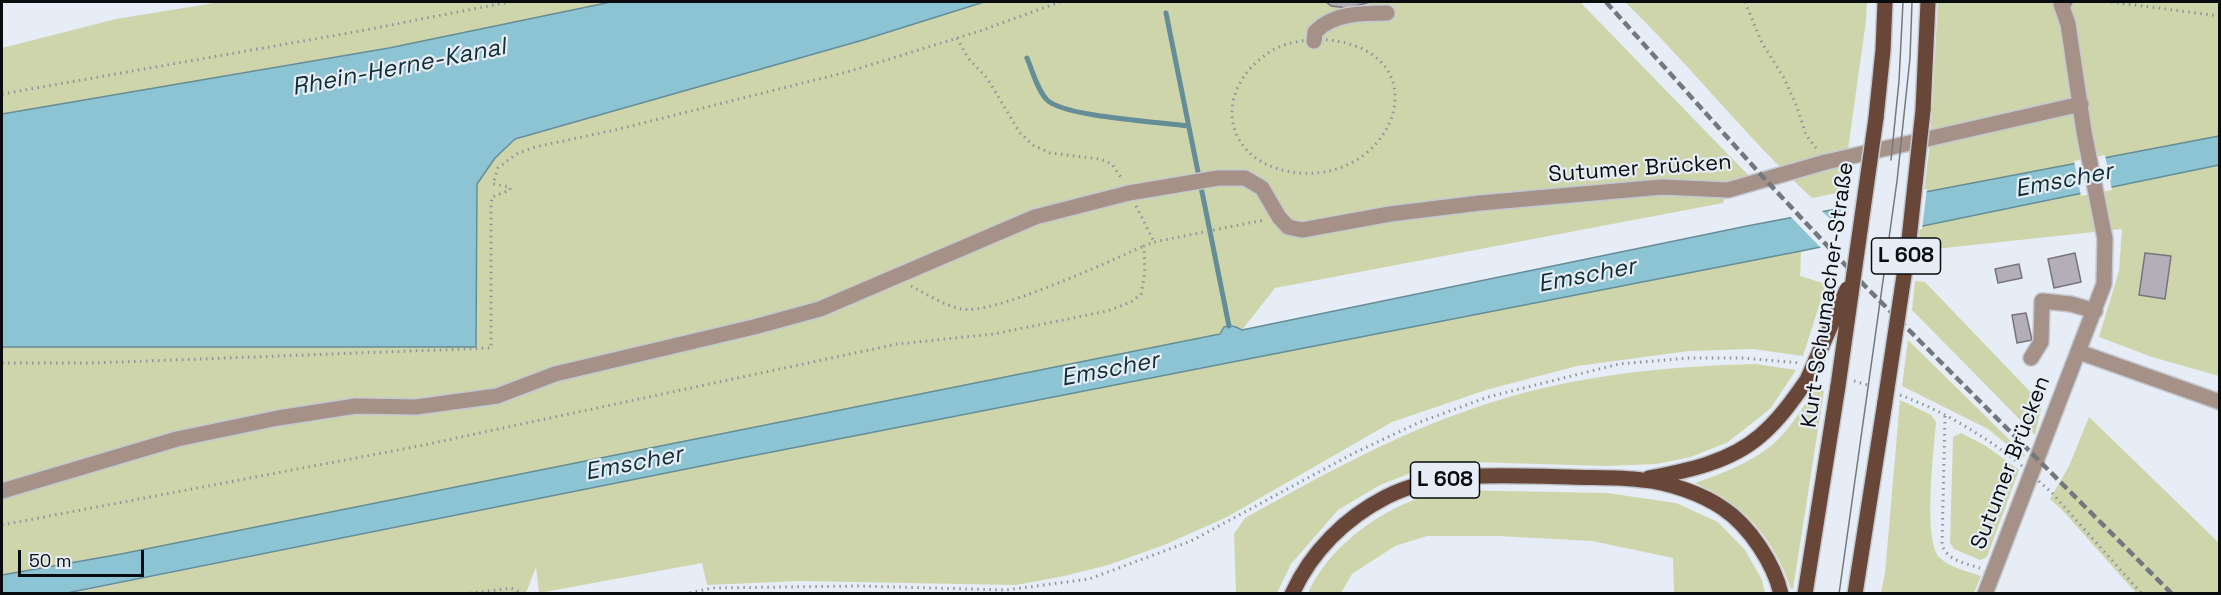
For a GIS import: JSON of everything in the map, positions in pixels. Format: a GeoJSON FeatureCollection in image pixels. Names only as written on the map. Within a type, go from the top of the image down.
{"type":"FeatureCollection","features":[{"type":"Feature","properties":{"kind":"main road","name":"Kurt-Schumacher-Straße"},"geometry":{"type":"LineString","coordinates":[[1805,594],[1855,273],[1876,118],[1885,2]]}},
{"type":"Feature","properties":{"kind":"main road","name":"L 608"},"geometry":{"type":"LineString","coordinates":[[1855,594],[1908,249],[1923,110],[1928,2]]}},
{"type":"Feature","properties":{"kind":"main road","name":"L 608"},"geometry":{"type":"LineString","coordinates":[[1643,480],[1681,472],[1739,451],[1759,437],[1783,414],[1807,380],[1855,273]]}},
{"type":"Feature","properties":{"kind":"main road","name":"L 608"},"geometry":{"type":"LineString","coordinates":[[1292,594],[1305,568],[1340,528],[1378,502],[1409,488],[1465,477],[1499,475],[1643,480],[1682,489],[1724,508],[1752,535],[1779,581],[1781,594]]}},
{"type":"Feature","properties":{"kind":"street","name":"Sutumer Brücken"},"geometry":{"type":"LineString","coordinates":[[1985,594],[2096,311],[2104,284],[2106,261],[2102,217],[2084,132],[2063,3]]}},
{"type":"Feature","properties":{"kind":"street"},"geometry":{"type":"LineString","coordinates":[[1314,40],[1315,33],[1333,19],[1364,13],[1387,13]]}},
{"type":"Feature","properties":{"kind":"street","name":"Sutumer Brücken"},"geometry":{"type":"LineString","coordinates":[[1279,217],[1288,228],[1302,230],[1390,214],[1480,203],[1662,187],[1728,190],[1826,162],[1936,139],[2081,104]]}},
{"type":"Feature","properties":{"kind":"street"},"geometry":{"type":"LineString","coordinates":[[2,491],[177,439],[278,418],[356,406],[416,407],[498,396],[555,374],[820,309],[1035,217],[1129,193],[1218,178],[1245,178],[1262,189],[1279,217]]}},
{"type":"Feature","properties":{"kind":"street"},"geometry":{"type":"LineString","coordinates":[[2031,358],[2041,342],[2042,301],[2071,304],[2096,311]]}},
{"type":"Feature","properties":{"kind":"street"},"geometry":{"type":"LineString","coordinates":[[2079,352],[2220,402]]}},
{"type":"Feature","properties":{"kind":"path"},"geometry":{"type":"LineString","coordinates":[[2,94],[360,32],[509,2]]}},
{"type":"Feature","properties":{"kind":"path"},"geometry":{"type":"LineString","coordinates":[[2,363],[93,363],[490,348],[491,204],[492,197],[510,190],[510,187],[494,184],[498,168],[516,154],[535,147],[615,130],[836,75],[957,38],[1060,2]]}},
{"type":"Feature","properties":{"kind":"path"},"geometry":{"type":"LineString","coordinates":[[1745,2],[1762,43],[1784,78],[1806,135],[1826,162]]}},
{"type":"Feature","properties":{"kind":"path"},"geometry":{"type":"LineString","coordinates":[[2111,2],[2220,16]]}},
{"type":"Feature","properties":{"kind":"path"},"geometry":{"type":"LineString","coordinates":[[957,38],[968,58],[987,78],[1020,133],[1033,145],[1050,153],[1100,159],[1112,164],[1118,170],[1154,242]]}},
{"type":"Feature","properties":{"kind":"path"},"geometry":{"type":"LineString","coordinates":[[1314,40],[1341,40],[1357,45],[1381,61],[1393,82],[1396,94],[1395,109],[1384,135],[1360,156],[1336,168],[1310,173],[1285,171],[1267,165],[1248,152],[1237,136],[1232,122],[1232,100],[1239,82],[1254,64],[1272,50],[1288,44],[1314,40]]}},
{"type":"Feature","properties":{"kind":"path"},"geometry":{"type":"LineString","coordinates":[[895,278],[962,310],[976,309],[988,307],[1074,277],[1154,242],[1279,217]]}},
{"type":"Feature","properties":{"kind":"path"},"geometry":{"type":"LineString","coordinates":[[2,525],[419,446],[897,344],[994,334],[1107,311],[1131,302],[1141,294],[1145,272],[1144,246]]}},
{"type":"Feature","properties":{"kind":"path"},"geometry":{"type":"LineString","coordinates":[[684,594],[712,588],[735,587],[860,586],[1006,590],[1089,579],[1191,541],[1354,453],[1420,422],[1488,397],[1619,364],[1689,358],[1743,358],[1797,362]]}},
{"type":"Feature","properties":{"kind":"path"},"geometry":{"type":"LineString","coordinates":[[1900,395],[1917,401],[1987,439],[2021,465],[2052,493],[2142,594]]}},
{"type":"Feature","properties":{"kind":"path"},"geometry":{"type":"LineString","coordinates":[[1945,416],[1942,545],[1944,552],[1951,558],[1993,572]]}},
{"type":"Feature","properties":{"kind":"path"},"geometry":{"type":"LineString","coordinates":[[464,594],[512,588],[524,594]]}},
{"type":"Feature","properties":{"kind":"green space"},"geometry":{"type":"Polygon","coordinates":[[[220,2],[611,2],[389,48],[2,114],[2,48],[116,19],[220,2]]]}},
{"type":"Feature","properties":{"kind":"green space"},"geometry":{"type":"Polygon","coordinates":[[[984,2],[1580,2],[1752,179],[1730,185],[1723,203],[1275,288],[1242,330],[1233,325],[1224,327],[1220,334],[121,554],[2,575],[2,347],[476,347],[477,184],[495,158],[515,139],[863,40],[984,2]]]}},
{"type":"Feature","properties":{"kind":"green space"},"geometry":{"type":"Polygon","coordinates":[[[1625,2],[1867,2],[1842,192],[1812,198],[1625,2]]]}},
{"type":"Feature","properties":{"kind":"green space"},"geometry":{"type":"Polygon","coordinates":[[[1938,2],[2219,2],[2219,376],[2152,357],[2099,337],[2119,271],[2122,229],[1917,251],[1930,142],[1938,2]]]}},
{"type":"Feature","properties":{"kind":"green space"},"geometry":{"type":"Polygon","coordinates":[[[1801,251],[1800,276],[1826,284],[1803,356],[1753,349],[1689,351],[1577,366],[1486,390],[1392,422],[1227,517],[1164,545],[1108,565],[1064,576],[1016,585],[800,581],[707,585],[702,563],[539,593],[536,567],[526,593],[67,594],[736,459],[1801,251]]]}},
{"type":"Feature","properties":{"kind":"green space"},"geometry":{"type":"Polygon","coordinates":[[[1915,281],[1925,282],[2042,404],[2035,435],[1912,310],[1915,281]]]}},
{"type":"Feature","properties":{"kind":"green space"},"geometry":{"type":"Polygon","coordinates":[[[1908,340],[2026,456],[2022,457],[1988,429],[1902,386],[1908,340]]]}},
{"type":"Feature","properties":{"kind":"green space"},"geometry":{"type":"Polygon","coordinates":[[[1756,364],[1796,370],[1770,409],[1728,442],[1691,457],[1656,464],[1605,466],[1473,462],[1426,467],[1380,485],[1338,510],[1291,564],[1277,593],[1236,593],[1234,534],[1245,518],[1337,468],[1399,438],[1496,401],[1592,378],[1691,367],[1756,364]]]}},
{"type":"Feature","properties":{"kind":"green space"},"geometry":{"type":"Polygon","coordinates":[[[1820,388],[1824,391],[1793,589],[1791,589],[1775,553],[1755,525],[1729,502],[1695,483],[1745,463],[1772,445],[1790,426],[1815,389],[1820,388]]]}},
{"type":"Feature","properties":{"kind":"green space"},"geometry":{"type":"Polygon","coordinates":[[[1900,400],[1931,415],[1936,422],[1930,513],[1934,547],[1939,557],[1948,564],[1981,576],[1974,593],[1881,593],[1885,573],[1900,400]]]}},
{"type":"Feature","properties":{"kind":"green space"},"geometry":{"type":"Polygon","coordinates":[[[2089,417],[2219,543],[2219,593],[2136,593],[2050,499],[2069,466],[2089,417]]]}},
{"type":"Feature","properties":{"kind":"green space"},"geometry":{"type":"Polygon","coordinates":[[[1961,433],[1986,446],[2019,470],[1987,557],[1980,560],[1954,549],[1950,543],[1953,437],[1961,433]]]}},
{"type":"Feature","properties":{"kind":"green space"},"geometry":{"type":"Polygon","coordinates":[[[1450,490],[1607,493],[1676,503],[1718,522],[1745,550],[1762,580],[1765,593],[1674,593],[1673,558],[1592,541],[1499,536],[1427,536],[1395,546],[1352,574],[1341,593],[1308,593],[1316,578],[1339,549],[1367,525],[1414,500],[1450,490]]]}},
{"type":"Feature","properties":{"kind":"water","name":"Rhein-Herne-Kanal"},"geometry":{"type":"Polygon","coordinates":[[[611,2],[984,2],[863,40],[515,139],[495,158],[477,184],[476,347],[2,347],[2,114],[389,48],[611,2]]]}},
{"type":"Feature","properties":{"kind":"water","name":"Emscher"},"geometry":{"type":"Polygon","coordinates":[[[2219,136],[2219,165],[1801,251],[736,459],[67,593],[2,594],[2,575],[121,554],[1220,334],[1227,326],[1242,330],[1747,226],[2219,136]]]}},
{"type":"Feature","properties":{"kind":"pier"},"geometry":{"type":"Polygon","coordinates":[[[2105,155],[2112,190],[2081,196],[2074,161],[2105,155]]]}},
{"type":"Feature","properties":{"kind":"pier"},"geometry":{"type":"Polygon","coordinates":[[[1927,189],[1922,229],[1822,249],[1789,215],[1820,209],[1838,227],[1842,205],[1927,189]]]}},
{"type":"Feature","properties":{"kind":"building"},"geometry":{"type":"Polygon","coordinates":[[[1326,2],[1370,2],[1348,8],[1331,6],[1326,2]]]}},
{"type":"Feature","properties":{"kind":"building"},"geometry":{"type":"Polygon","coordinates":[[[2075,253],[2081,282],[2054,288],[2048,259],[2075,253]]]}},
{"type":"Feature","properties":{"kind":"building"},"geometry":{"type":"Polygon","coordinates":[[[2145,253],[2171,256],[2165,299],[2139,295],[2145,253]]]}},
{"type":"Feature","properties":{"kind":"building"},"geometry":{"type":"Polygon","coordinates":[[[2019,264],[2022,278],[1998,283],[1995,269],[2019,264]]]}},
{"type":"Feature","properties":{"kind":"building"},"geometry":{"type":"Polygon","coordinates":[[[2026,313],[2032,340],[2017,343],[2012,315],[2026,313]]]}},
{"type":"Feature","properties":{"kind":"waterway"},"geometry":{"type":"LineString","coordinates":[[1166,13],[1229,326]]}},
{"type":"Feature","properties":{"kind":"waterway"},"geometry":{"type":"LineString","coordinates":[[1027,58],[1044,96],[1057,106],[1092,115],[1188,126]]}},
{"type":"Feature","properties":{"kind":"tram line"},"geometry":{"type":"LineString","coordinates":[[1891,160],[1899,81],[1903,2]]}},
{"type":"Feature","properties":{"kind":"tram line"},"geometry":{"type":"LineString","coordinates":[[1839,594],[1897,181],[1910,58],[1912,2]]}},
{"type":"Feature","properties":{"kind":"railway"},"geometry":{"type":"LineString","coordinates":[[1606,2],[1762,176],[1865,286],[2172,594]]}}]}
